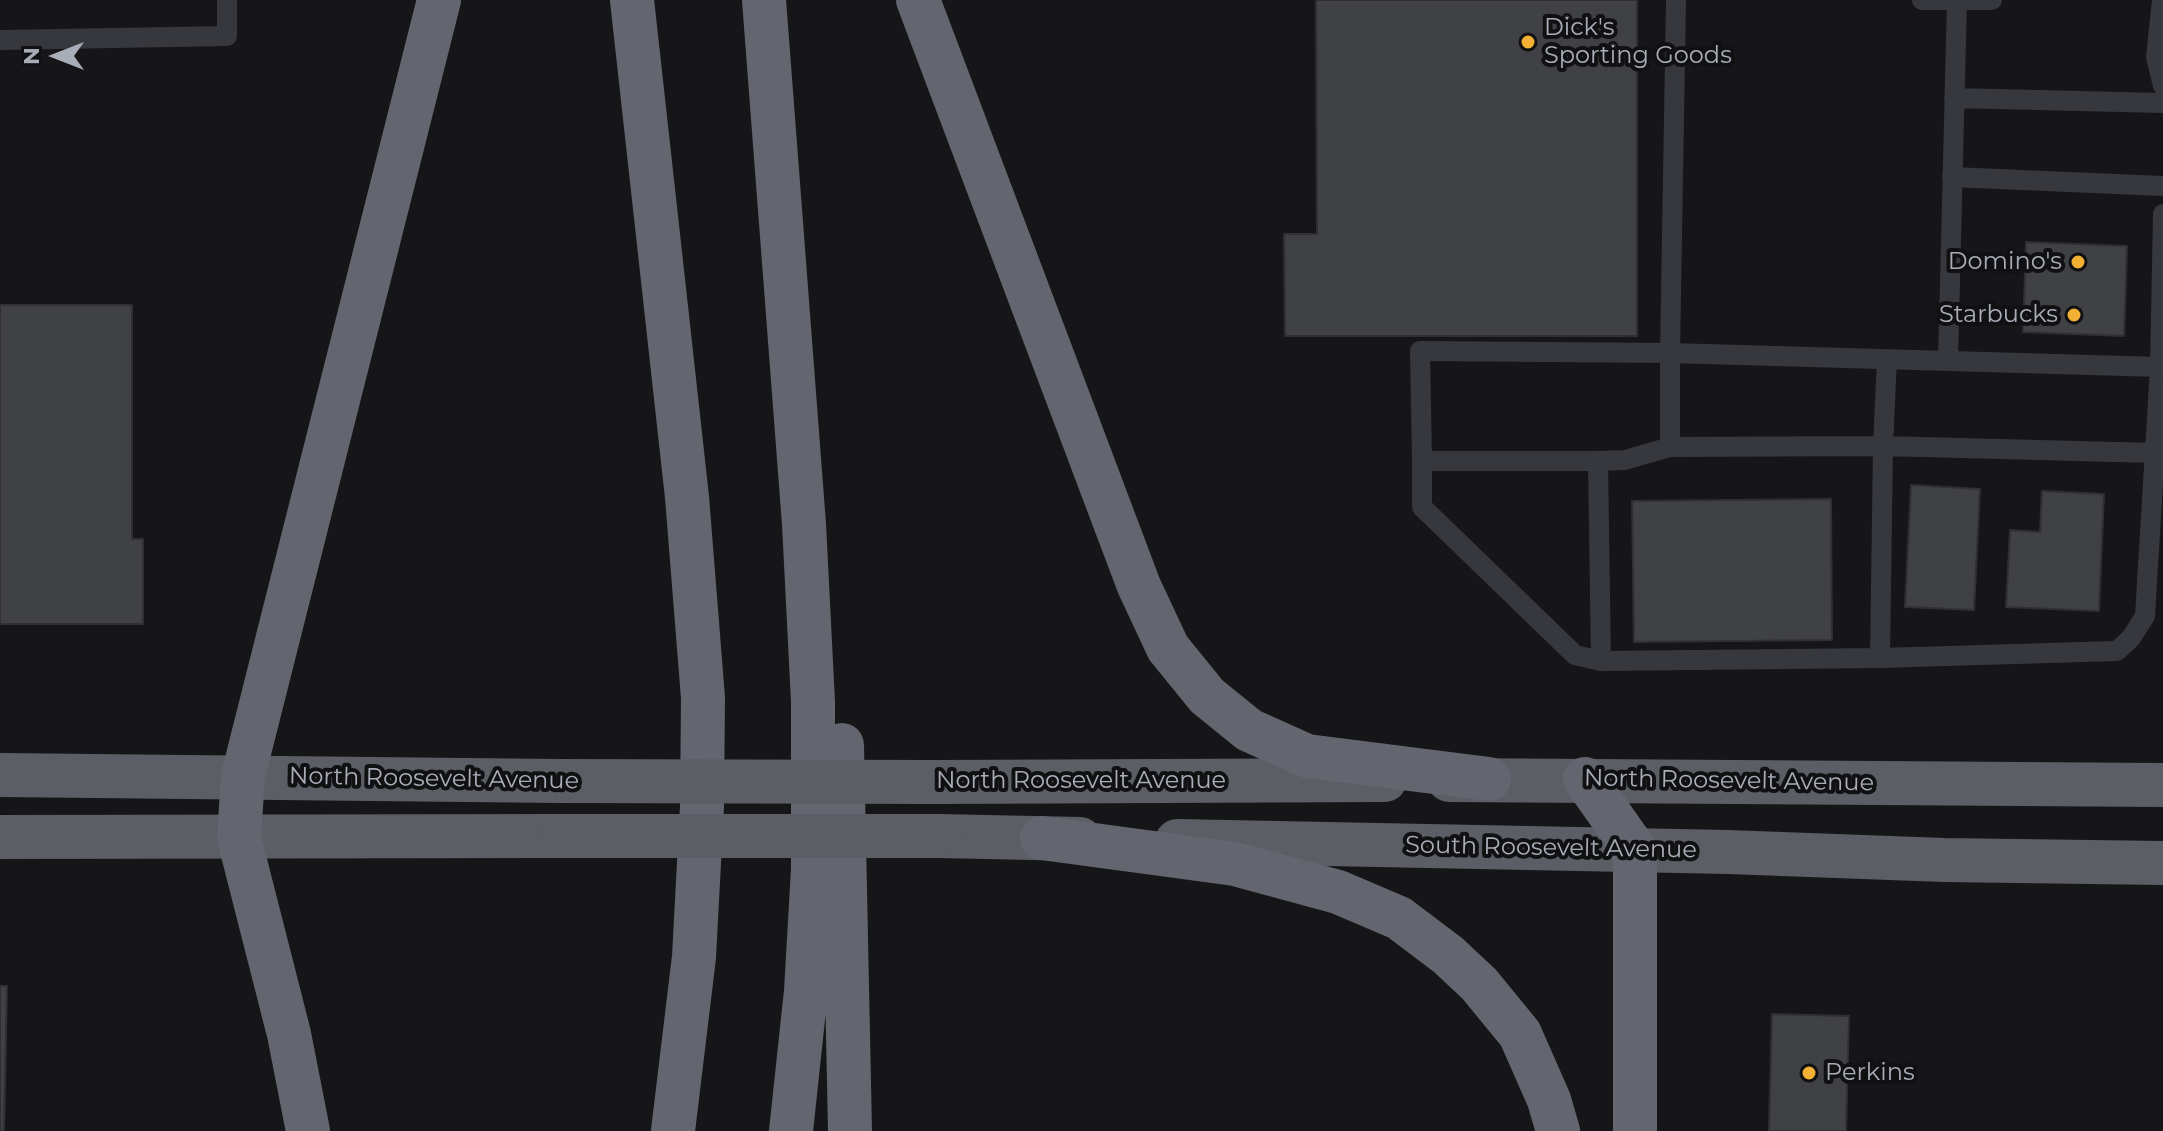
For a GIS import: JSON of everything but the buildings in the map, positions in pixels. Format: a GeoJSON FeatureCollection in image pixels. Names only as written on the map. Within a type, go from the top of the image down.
{"type":"FeatureCollection","features":[{"type":"Feature","properties":{"kind":"highway"},"geometry":{"type":"LineString","coordinates":[[308,1131],[289,1034],[239,838],[243,776],[439,0]]}},
{"type":"Feature","properties":{"kind":"highway"},"geometry":{"type":"LineString","coordinates":[[632,0],[687,497],[703,698],[702,806],[694,957],[673,1131]]}},
{"type":"Feature","properties":{"kind":"highway"},"geometry":{"type":"LineString","coordinates":[[764,0],[812,687],[813,869],[806,991],[791,1131]]}},
{"type":"Feature","properties":{"kind":"highway"},"geometry":{"type":"LineString","coordinates":[[918,0],[1139,586],[1168,648],[1207,696],[1249,730],[1307,756],[1489,779]]}},
{"type":"Feature","properties":{"kind":"highway"},"geometry":{"type":"LineString","coordinates":[[792,370],[822,519],[840,655],[849,952],[850,1131]]}},
{"type":"Feature","properties":{"kind":"highway","name":"North Roosevelt Avenue"},"geometry":{"type":"LineString","coordinates":[[0,775],[559,781],[1585,779],[2163,785]]}},
{"type":"Feature","properties":{"kind":"highway"},"geometry":{"type":"LineString","coordinates":[[1585,779],[1635,850],[1635,1131]]}},
{"type":"Feature","properties":{"kind":"highway","name":"South Roosevelt Avenue"},"geometry":{"type":"LineString","coordinates":[[239,838],[939,836],[2163,863]]}},
{"type":"Feature","properties":{"kind":"highway"},"geometry":{"type":"LineString","coordinates":[[0,837],[239,838]]}},
{"type":"Feature","properties":{"kind":"highway"},"geometry":{"type":"LineString","coordinates":[[1042,838],[1235,864],[1338,892],[1399,918],[1469,974],[1520,1034],[1549,1100],[1558,1131]]}},
{"type":"Feature","properties":{"kind":"lane"},"geometry":{"type":"LineString","coordinates":[[0,40],[227,36],[227,0]]}},
{"type":"Feature","properties":{"kind":"lane"},"geometry":{"type":"LineString","coordinates":[[1670,447],[1676,0]]}},
{"type":"Feature","properties":{"kind":"lane"},"geometry":{"type":"LineString","coordinates":[[1922,0],[1992,0]]}},
{"type":"Feature","properties":{"kind":"lane"},"geometry":{"type":"LineString","coordinates":[[1948,361],[1957,0]]}},
{"type":"Feature","properties":{"kind":"lane"},"geometry":{"type":"LineString","coordinates":[[2162,0],[2156,57],[2163,86]]}},
{"type":"Feature","properties":{"kind":"lane"},"geometry":{"type":"LineString","coordinates":[[1954,98],[2163,103]]}},
{"type":"Feature","properties":{"kind":"lane"},"geometry":{"type":"LineString","coordinates":[[1952,177],[2163,186]]}},
{"type":"Feature","properties":{"kind":"lane"},"geometry":{"type":"LineString","coordinates":[[2160,367],[1670,353],[1420,351],[1422,507],[1575,655],[1601,661],[1880,658],[2117,651],[2131,638],[2145,616],[2160,367],[2163,214]]}},
{"type":"Feature","properties":{"kind":"lane"},"geometry":{"type":"LineString","coordinates":[[1880,658],[1887,359]]}},
{"type":"Feature","properties":{"kind":"lane"},"geometry":{"type":"LineString","coordinates":[[1422,461],[1625,460],[1670,447],[1883,446],[2155,453]]}},
{"type":"Feature","properties":{"kind":"lane"},"geometry":{"type":"LineString","coordinates":[[1598,461],[1601,661]]}},
{"type":"Feature","properties":{"kind":"place","name":"Dick's Sporting Goods"},"geometry":{"type":"Point","coordinates":[1528,42]}},
{"type":"Feature","properties":{"kind":"place","name":"Domino's"},"geometry":{"type":"Point","coordinates":[2078,262]}},
{"type":"Feature","properties":{"kind":"place","name":"Starbucks"},"geometry":{"type":"Point","coordinates":[2074,315]}},
{"type":"Feature","properties":{"kind":"place","name":"Perkins"},"geometry":{"type":"Point","coordinates":[1809,1073]}}]}
